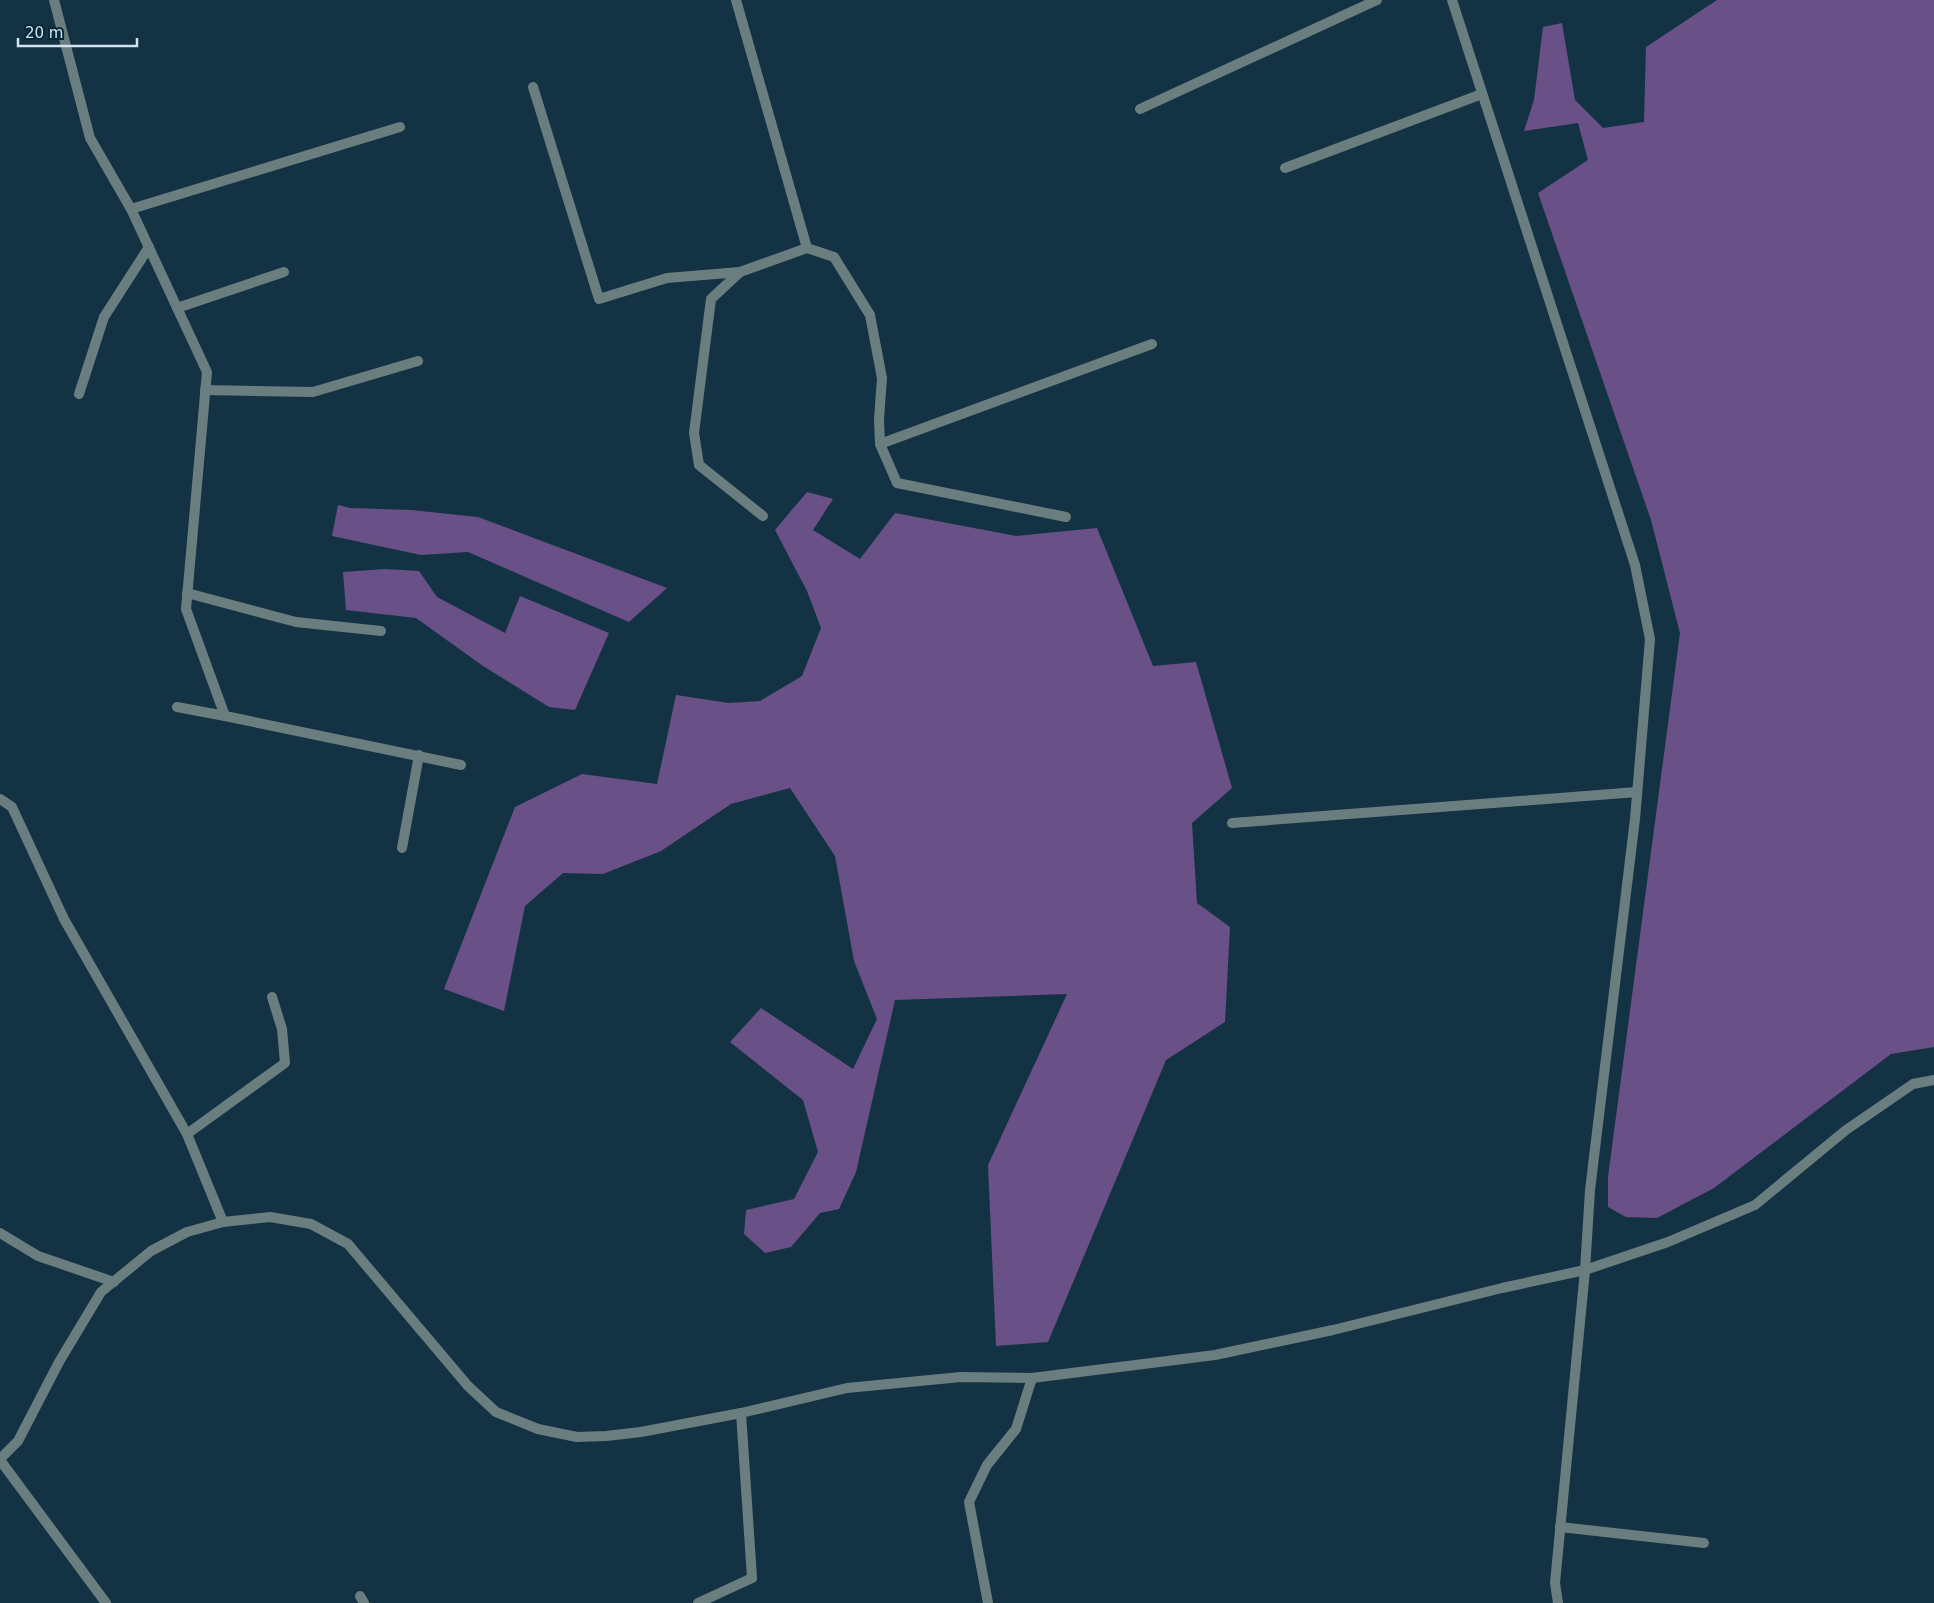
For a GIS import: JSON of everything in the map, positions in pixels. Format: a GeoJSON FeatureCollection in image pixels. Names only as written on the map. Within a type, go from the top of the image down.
{"type":"FeatureCollection","features":[{"type":"Feature","properties":{"kind":"street"},"geometry":{"type":"LineString","coordinates":[[54,0],[90,138],[131,209],[207,372],[186,609],[225,716]]}},
{"type":"Feature","properties":{"kind":"street"},"geometry":{"type":"LineString","coordinates":[[736,0],[807,248]]}},
{"type":"Feature","properties":{"kind":"street"},"geometry":{"type":"LineString","coordinates":[[1140,109],[1377,0]]}},
{"type":"Feature","properties":{"kind":"street"},"geometry":{"type":"LineString","coordinates":[[1452,0],[1636,565],[1650,639],[1637,792],[1590,1190],[1585,1270],[1555,1584],[1558,1603]]}},
{"type":"Feature","properties":{"kind":"street"},"geometry":{"type":"LineString","coordinates":[[533,87],[599,299],[667,278],[740,272],[807,248],[834,257],[870,314],[882,378],[879,419],[880,444],[897,482],[1066,517]]}},
{"type":"Feature","properties":{"kind":"street"},"geometry":{"type":"LineString","coordinates":[[1285,168],[1482,94]]}},
{"type":"Feature","properties":{"kind":"street"},"geometry":{"type":"LineString","coordinates":[[131,209],[400,127]]}},
{"type":"Feature","properties":{"kind":"street"},"geometry":{"type":"LineString","coordinates":[[79,394],[104,317],[149,247]]}},
{"type":"Feature","properties":{"kind":"street"},"geometry":{"type":"LineString","coordinates":[[177,308],[284,272]]}},
{"type":"Feature","properties":{"kind":"street"},"geometry":{"type":"LineString","coordinates":[[740,272],[711,299],[694,433],[699,465],[763,516]]}},
{"type":"Feature","properties":{"kind":"street"},"geometry":{"type":"LineString","coordinates":[[880,444],[1152,344]]}},
{"type":"Feature","properties":{"kind":"street"},"geometry":{"type":"LineString","coordinates":[[206,390],[313,392],[418,361]]}},
{"type":"Feature","properties":{"kind":"street"},"geometry":{"type":"LineString","coordinates":[[187,593],[296,622],[381,631]]}},
{"type":"Feature","properties":{"kind":"street"},"geometry":{"type":"LineString","coordinates":[[177,706],[461,764]]}},
{"type":"Feature","properties":{"kind":"street"},"geometry":{"type":"LineString","coordinates":[[402,848],[419,755]]}},
{"type":"Feature","properties":{"kind":"street"},"geometry":{"type":"LineString","coordinates":[[1232,823],[1637,792]]}},
{"type":"Feature","properties":{"kind":"street"},"geometry":{"type":"LineString","coordinates":[[0,799],[12,807],[64,919],[187,1134],[223,1222]]}},
{"type":"Feature","properties":{"kind":"street"},"geometry":{"type":"LineString","coordinates":[[187,1134],[285,1063],[282,1029],[272,997]]}},
{"type":"Feature","properties":{"kind":"street"},"geometry":{"type":"LineString","coordinates":[[106,1603],[0,1460],[18,1440],[59,1362],[101,1292],[152,1251],[188,1232],[223,1222],[270,1217],[311,1224],[348,1244],[468,1386],[496,1412],[538,1429],[577,1436],[606,1436],[641,1432],[741,1413],[847,1388],[961,1377],[1032,1378],[1215,1355],[1333,1330],[1502,1288],[1585,1270],[1668,1242],[1755,1205],[1846,1130],[1913,1084],[1934,1080]]}},
{"type":"Feature","properties":{"kind":"street"},"geometry":{"type":"LineString","coordinates":[[0,1233],[38,1256],[114,1282]]}},
{"type":"Feature","properties":{"kind":"street"},"geometry":{"type":"LineString","coordinates":[[988,1603],[969,1502],[987,1465],[1016,1429],[1032,1378]]}},
{"type":"Feature","properties":{"kind":"street"},"geometry":{"type":"LineString","coordinates":[[698,1603],[752,1578],[741,1413]]}},
{"type":"Feature","properties":{"kind":"street"},"geometry":{"type":"LineString","coordinates":[[1560,1527],[1704,1543]]}},
{"type":"Feature","properties":{"kind":"shaded area"},"geometry":{"type":"Polygon","coordinates":[[[1717,0],[1934,0],[1934,1047],[1891,1054],[1714,1188],[1657,1218],[1626,1217],[1608,1207],[1608,1177],[1680,633],[1651,520],[1538,193],[1588,160],[1578,123],[1524,131],[1534,100],[1543,27],[1562,23],[1575,100],[1603,128],[1644,122],[1646,47],[1717,0]]]}},
{"type":"Feature","properties":{"kind":"shaded area"},"geometry":{"type":"Polygon","coordinates":[[[807,492],[833,499],[813,530],[860,559],[895,513],[1016,536],[1097,528],[1153,666],[1196,662],[1232,788],[1192,823],[1197,903],[1230,927],[1225,1022],[1166,1060],[1048,1342],[996,1346],[988,1165],[1067,994],[895,1000],[856,1172],[839,1209],[820,1213],[791,1247],[765,1253],[744,1234],[746,1210],[794,1199],[818,1152],[803,1100],[730,1042],[761,1008],[853,1069],[877,1019],[854,961],[835,856],[790,788],[731,804],[661,851],[603,874],[563,873],[525,906],[504,1011],[444,989],[515,807],[582,774],[657,784],[676,695],[729,703],[760,701],[802,676],[821,628],[807,591],[775,530],[807,492]]]}},
{"type":"Feature","properties":{"kind":"shaded area"},"geometry":{"type":"Polygon","coordinates":[[[338,505],[350,508],[411,510],[478,517],[667,588],[629,622],[468,552],[421,555],[332,536],[338,505]]]}},
{"type":"Feature","properties":{"kind":"shaded area"},"geometry":{"type":"Polygon","coordinates":[[[385,569],[419,571],[437,597],[505,633],[520,596],[609,633],[575,710],[549,707],[483,666],[416,618],[346,610],[343,572],[385,569]]]}}]}
